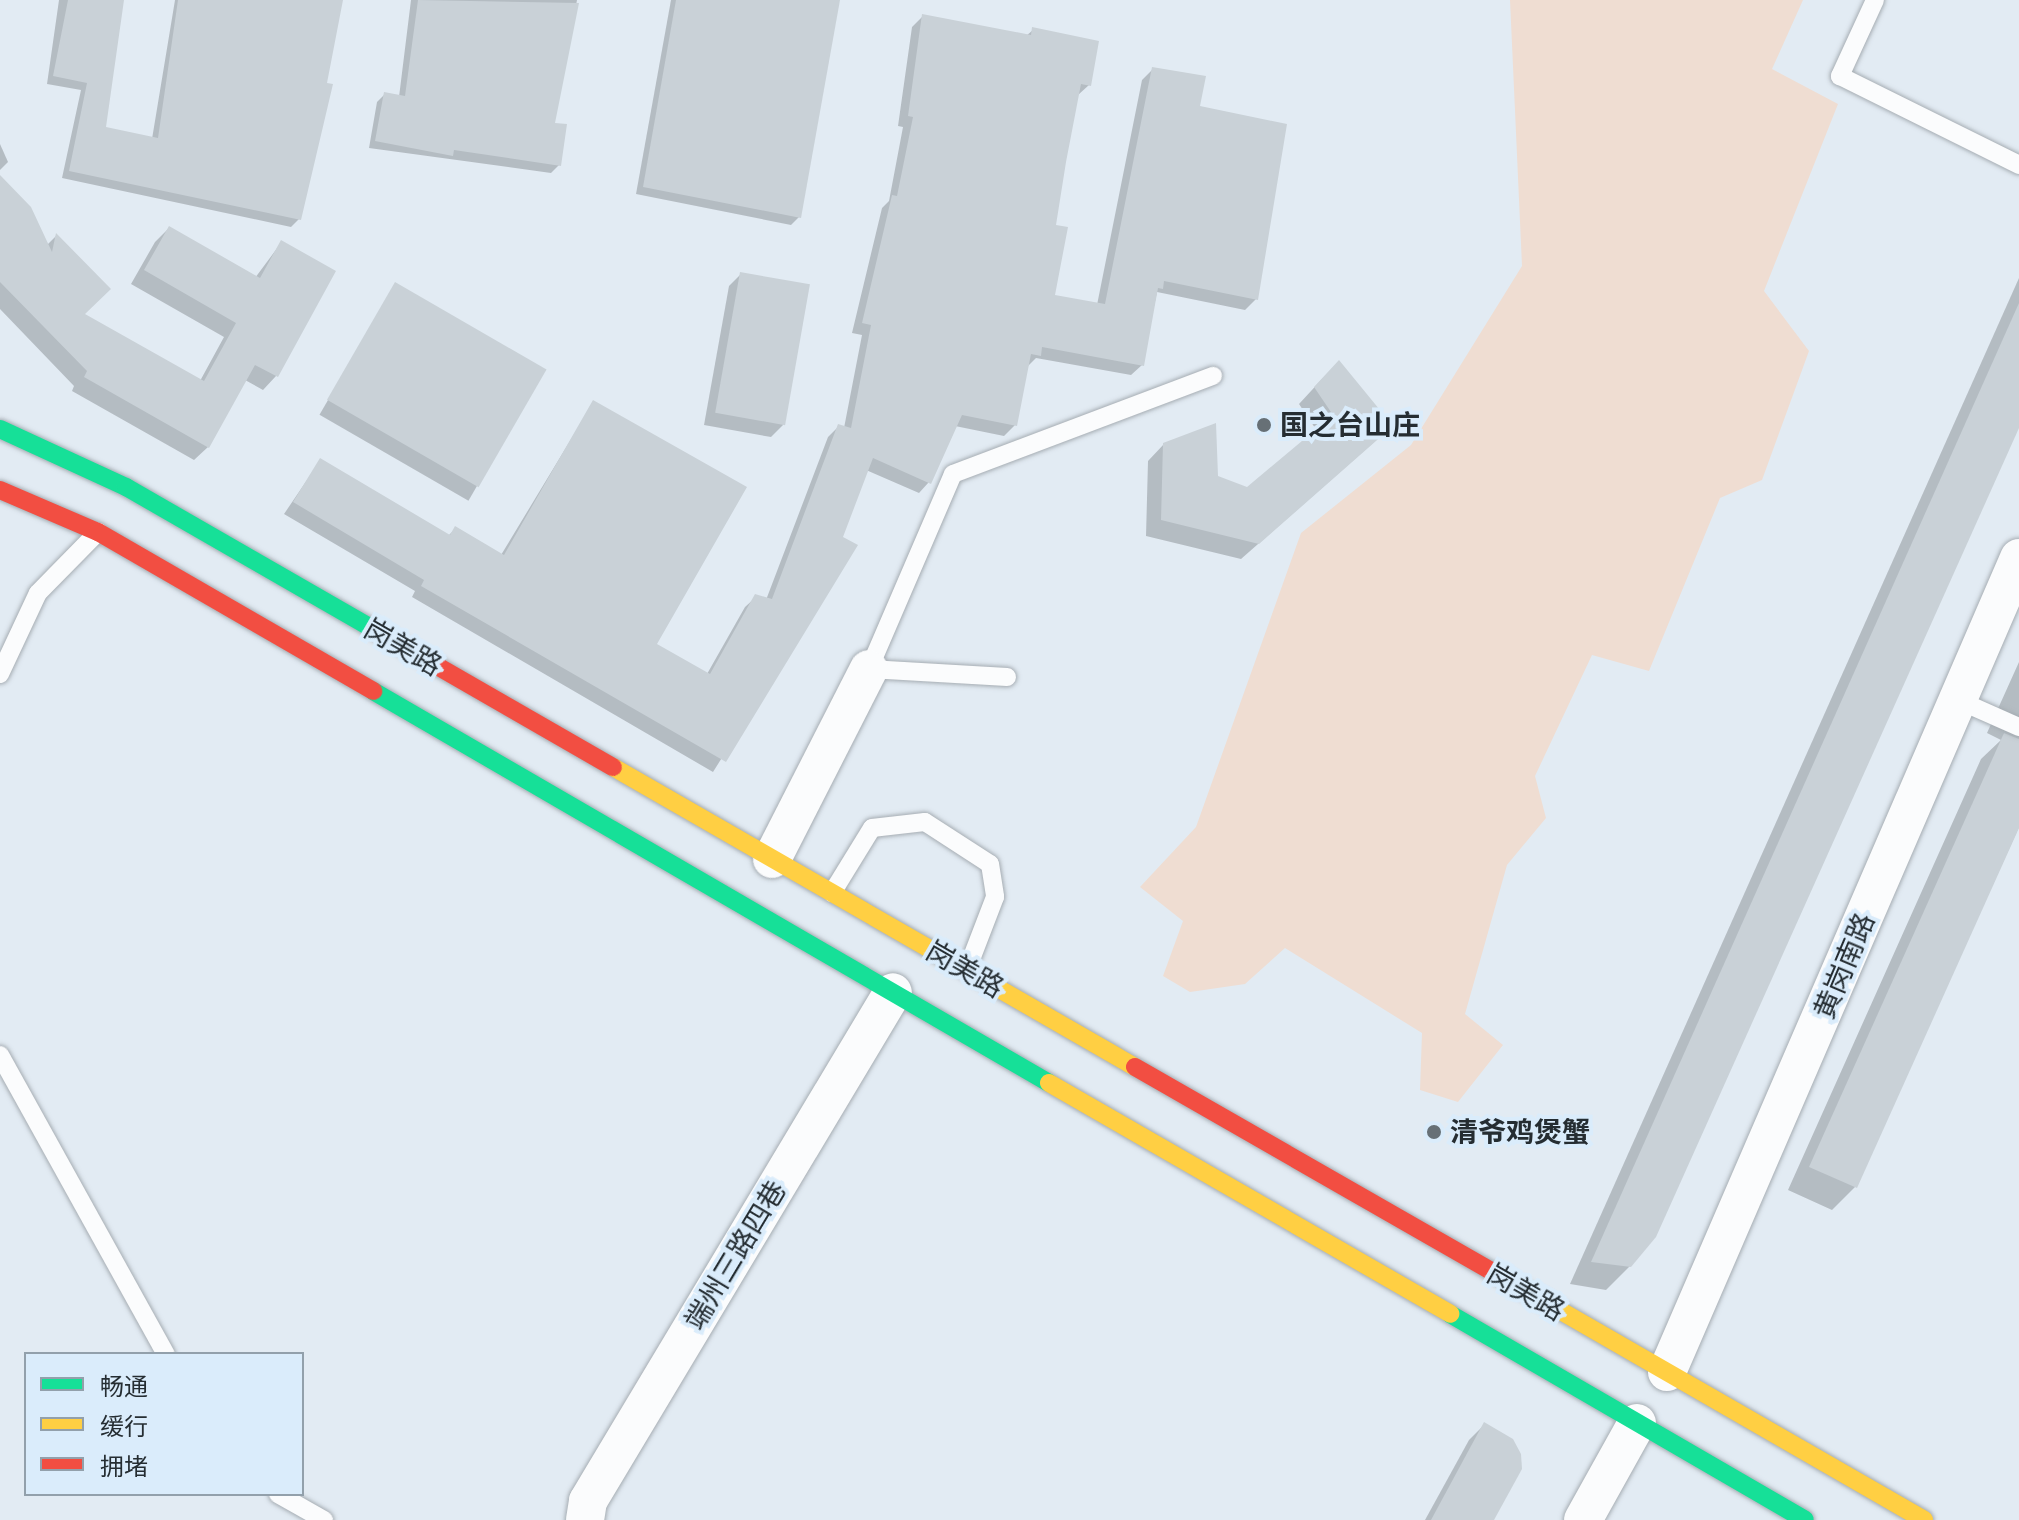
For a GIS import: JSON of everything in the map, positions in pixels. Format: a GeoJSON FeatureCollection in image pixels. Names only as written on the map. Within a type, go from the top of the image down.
{"type":"FeatureCollection","features":[{"type":"Feature","properties":{"kind":"main road","name":"岗美路"},"geometry":{"type":"LineString","coordinates":[[0,429],[126,487],[1924,1520]]}},
{"type":"Feature","properties":{"kind":"main road","name":"岗美路"},"geometry":{"type":"LineString","coordinates":[[0,490],[98,532],[1805,1520]]}},
{"type":"Feature","properties":{"kind":"street","name":"黄岗南路"},"geometry":{"type":"LineString","coordinates":[[1667,1372],[2019,558]]}},
{"type":"Feature","properties":{"kind":"street"},"geometry":{"type":"LineString","coordinates":[[772,859],[869,669]]}},
{"type":"Feature","properties":{"kind":"street","name":"端州三路四巷"},"geometry":{"type":"LineString","coordinates":[[585,1520],[588,1501],[893,992]]}},
{"type":"Feature","properties":{"kind":"street"},"geometry":{"type":"LineString","coordinates":[[1583,1520],[1637,1423]]}},
{"type":"Feature","properties":{"kind":"lane"},"geometry":{"type":"LineString","coordinates":[[1875,0],[1840,76],[2019,165]]}},
{"type":"Feature","properties":{"kind":"lane"},"geometry":{"type":"LineString","coordinates":[[1007,677],[869,669],[953,474],[1213,376]]}},
{"type":"Feature","properties":{"kind":"lane"},"geometry":{"type":"LineString","coordinates":[[0,674],[38,593],[98,532]]}},
{"type":"Feature","properties":{"kind":"lane"},"geometry":{"type":"LineString","coordinates":[[1958,700],[2019,727]]}},
{"type":"Feature","properties":{"kind":"lane"},"geometry":{"type":"LineString","coordinates":[[832,893],[872,828],[925,822],[990,864],[995,897],[967,970]]}},
{"type":"Feature","properties":{"kind":"lane"},"geometry":{"type":"LineString","coordinates":[[0,1055],[165,1352]]}},
{"type":"Feature","properties":{"kind":"lane"},"geometry":{"type":"LineString","coordinates":[[282,1496],[324,1520]]}},
{"type":"Feature","properties":{"kind":"shaded area"},"geometry":{"type":"Polygon","coordinates":[[[1510,0],[1803,0],[1772,69],[1838,104],[1764,291],[1809,351],[1762,480],[1720,498],[1649,671],[1592,655],[1535,776],[1546,818],[1507,865],[1465,1014],[1503,1045],[1458,1102],[1420,1090],[1422,1033],[1285,948],[1245,984],[1190,992],[1163,976],[1183,921],[1140,887],[1196,827],[1301,533],[1411,445],[1522,266],[1510,0]]]}},
{"type":"Feature","properties":{"kind":"building"},"geometry":{"type":"Polygon","coordinates":[[[68,0],[124,0],[106,127],[158,138],[178,0],[343,0],[327,83],[333,84],[301,220],[69,171],[87,83],[53,76],[68,0]]]}},
{"type":"Feature","properties":{"kind":"building"},"geometry":{"type":"Polygon","coordinates":[[[418,0],[579,3],[555,123],[567,124],[561,166],[454,150],[453,156],[375,141],[384,92],[405,96],[418,0]]]}},
{"type":"Feature","properties":{"kind":"building"},"geometry":{"type":"Polygon","coordinates":[[[676,0],[840,0],[801,218],[643,187],[676,0]]]}},
{"type":"Feature","properties":{"kind":"building"},"geometry":{"type":"Polygon","coordinates":[[[922,14],[1031,35],[1032,27],[1099,41],[1091,86],[1081,84],[1066,162],[1056,225],[1068,227],[1055,295],[1105,304],[1152,67],[1206,76],[1200,106],[1287,124],[1258,300],[1164,281],[1163,289],[1158,288],[1144,366],[1042,347],[1041,356],[1031,354],[1017,426],[962,415],[931,484],[873,458],[843,537],[858,545],[726,762],[421,586],[424,580],[293,502],[320,458],[450,535],[455,526],[504,555],[593,400],[747,487],[657,644],[710,674],[755,594],[772,599],[838,424],[851,428],[871,325],[862,323],[892,195],[897,196],[913,117],[908,116],[922,14]]]}},
{"type":"Feature","properties":{"kind":"building"},"geometry":{"type":"Polygon","coordinates":[[[0,175],[31,207],[52,252],[56,233],[111,289],[85,314],[204,381],[236,323],[144,270],[169,226],[260,278],[281,240],[336,271],[278,377],[255,365],[209,448],[84,377],[87,371],[0,282],[0,175]]]}},
{"type":"Feature","properties":{"kind":"building"},"geometry":{"type":"Polygon","coordinates":[[[740,272],[810,284],[785,425],[715,413],[740,272]]]}},
{"type":"Feature","properties":{"kind":"building"},"geometry":{"type":"Polygon","coordinates":[[[395,282],[547,369],[479,487],[327,400],[395,282]]]}},
{"type":"Feature","properties":{"kind":"building"},"geometry":{"type":"Polygon","coordinates":[[[2019,303],[2019,428],[1656,1237],[1631,1267],[1591,1262],[2019,303]]]}},
{"type":"Feature","properties":{"kind":"building"},"geometry":{"type":"Polygon","coordinates":[[[1339,360],[1393,426],[1259,544],[1161,520],[1163,443],[1216,423],[1218,476],[1247,487],[1333,415],[1314,387],[1339,360]]]}},
{"type":"Feature","properties":{"kind":"building"},"geometry":{"type":"Polygon","coordinates":[[[2004,733],[2019,739],[2019,828],[1857,1188],[1809,1167],[2004,733]]]}},
{"type":"Feature","properties":{"kind":"building"},"geometry":{"type":"Polygon","coordinates":[[[1484,1422],[1513,1439],[1521,1454],[1522,1469],[1494,1520],[1431,1520],[1484,1422]]]}},
{"type":"Feature","properties":{"kind":"traffic: fast"},"geometry":{"type":"LineString","coordinates":[[0,429],[126,487],[378,632]]}},
{"type":"Feature","properties":{"kind":"traffic: fast"},"geometry":{"type":"LineString","coordinates":[[373,691],[1049,1083]]}},
{"type":"Feature","properties":{"kind":"traffic: fast"},"geometry":{"type":"LineString","coordinates":[[1450,1314],[1805,1520]]}},
{"type":"Feature","properties":{"kind":"traffic: slow"},"geometry":{"type":"LineString","coordinates":[[613,767],[1135,1067]]}},
{"type":"Feature","properties":{"kind":"traffic: slow"},"geometry":{"type":"LineString","coordinates":[[1049,1083],[1450,1314]]}},
{"type":"Feature","properties":{"kind":"traffic: slow"},"geometry":{"type":"LineString","coordinates":[[1547,1303],[1924,1520]]}},
{"type":"Feature","properties":{"kind":"traffic: jam"},"geometry":{"type":"LineString","coordinates":[[0,490],[98,532],[373,691]]}},
{"type":"Feature","properties":{"kind":"traffic: jam"},"geometry":{"type":"LineString","coordinates":[[378,632],[613,767]]}},
{"type":"Feature","properties":{"kind":"traffic: jam"},"geometry":{"type":"LineString","coordinates":[[1135,1067],[1547,1303]]}},
{"type":"Feature","properties":{"kind":"place","name":"国之台山庄"},"geometry":{"type":"Point","coordinates":[1264,425]}},
{"type":"Feature","properties":{"kind":"place","name":"清爷鸡煲蟹"},"geometry":{"type":"Point","coordinates":[1434,1132]}}]}
